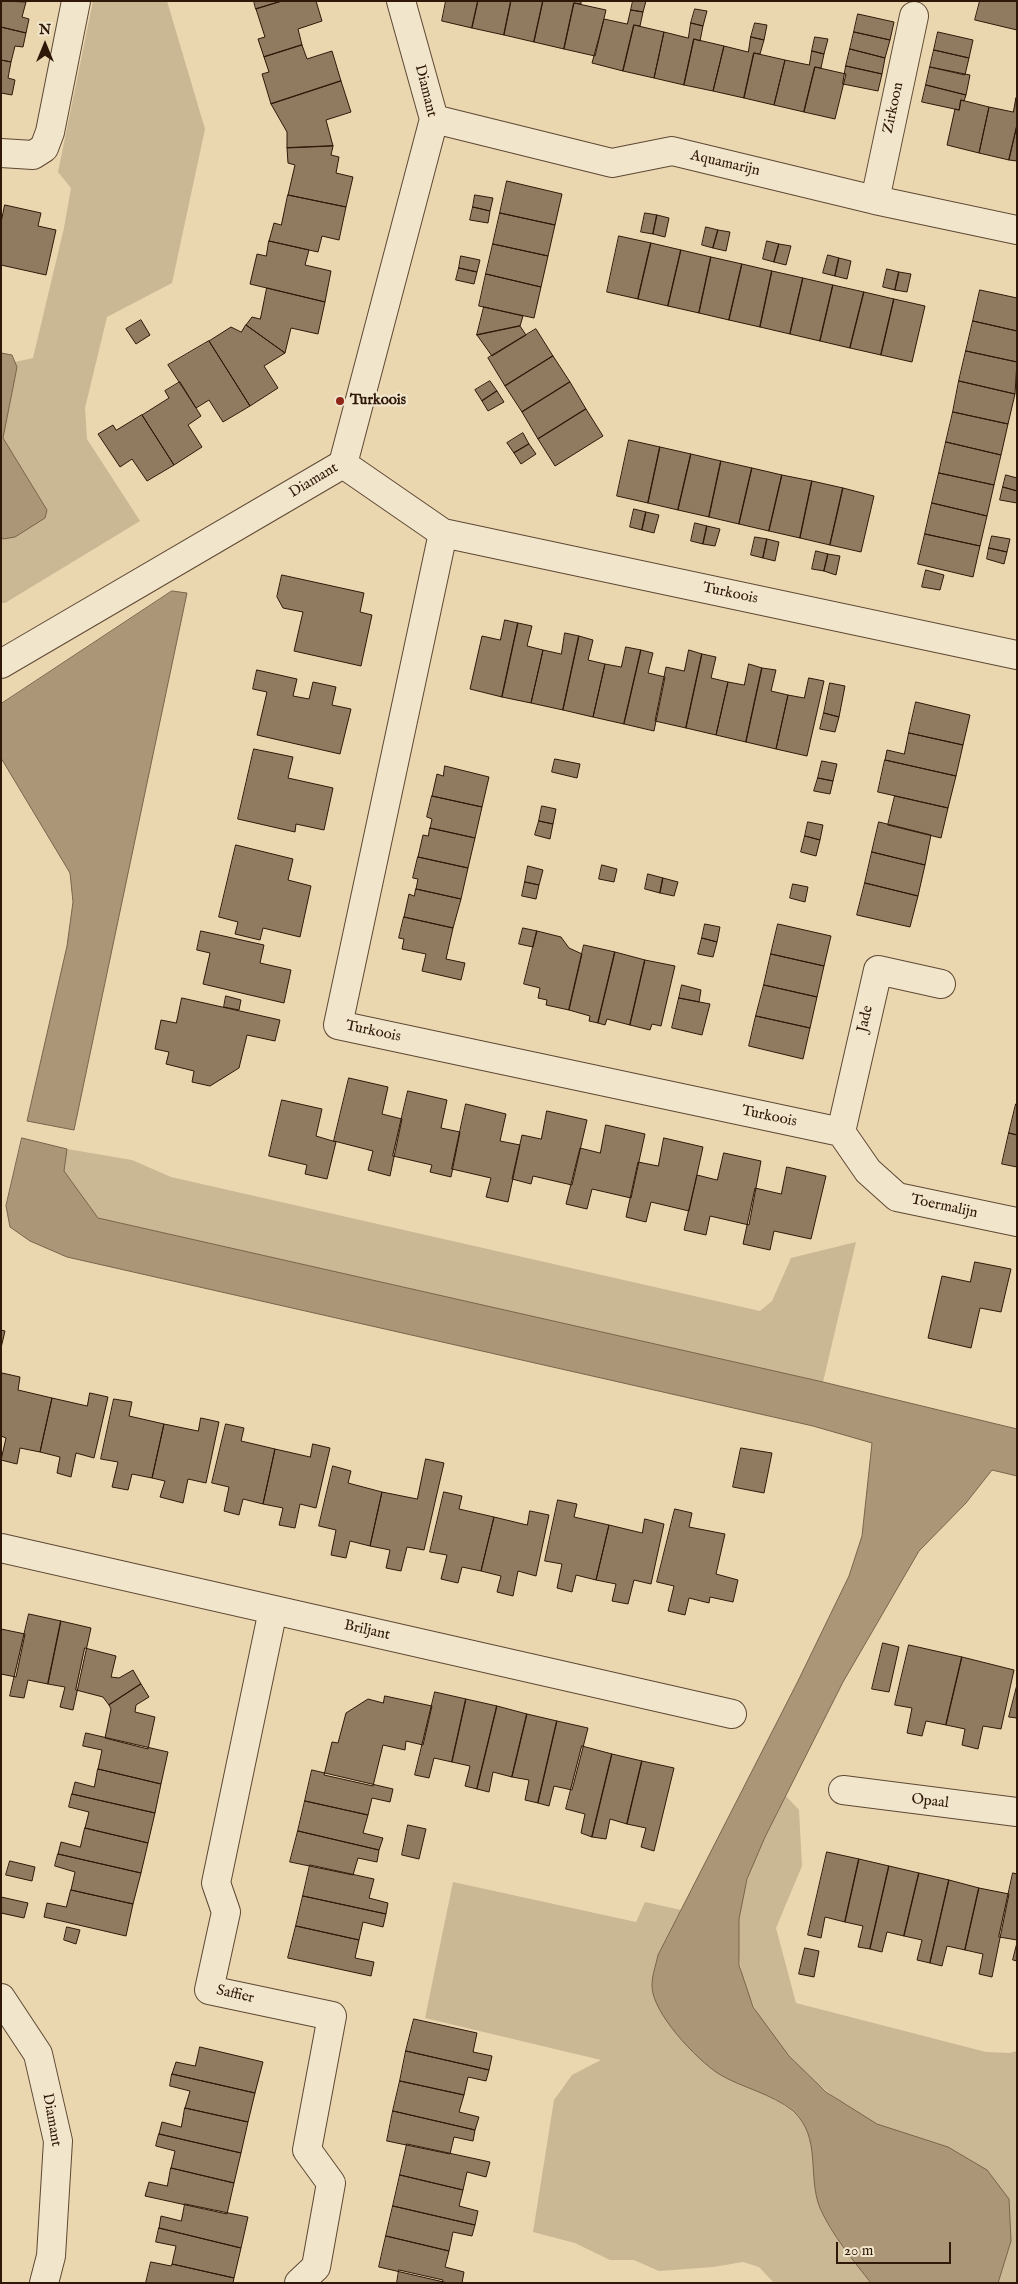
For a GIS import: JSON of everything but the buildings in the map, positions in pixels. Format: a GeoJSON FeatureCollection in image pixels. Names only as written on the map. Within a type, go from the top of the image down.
{"type":"FeatureCollection","features":[{"type":"Feature","properties":{"kind":"street"},"geometry":{"type":"LineString","coordinates":[[1,153],[33,155],[44,148],[50,132],[76,1]]}},
{"type":"Feature","properties":{"kind":"street","name":"Diamant"},"geometry":{"type":"LineString","coordinates":[[5,653],[344,464],[434,120],[401,1]]}},
{"type":"Feature","properties":{"kind":"street","name":"Zirkoon"},"geometry":{"type":"LineString","coordinates":[[875,200],[914,16]]}},
{"type":"Feature","properties":{"kind":"street","name":"Aquamarijn"},"geometry":{"type":"LineString","coordinates":[[434,120],[612,163],[672,151],[875,200],[1017,230]]}},
{"type":"Feature","properties":{"kind":"street","name":"Turkoois"},"geometry":{"type":"LineString","coordinates":[[344,464],[443,533],[1017,655]]}},
{"type":"Feature","properties":{"kind":"street","name":"Turkoois"},"geometry":{"type":"LineString","coordinates":[[443,533],[338,1024],[841,1132]]}},
{"type":"Feature","properties":{"kind":"street","name":"Jade"},"geometry":{"type":"LineString","coordinates":[[841,1132],[878,970],[941,984]]}},
{"type":"Feature","properties":{"kind":"street","name":"Toermalijn"},"geometry":{"type":"LineString","coordinates":[[841,1132],[868,1171],[897,1197],[1017,1222]]}},
{"type":"Feature","properties":{"kind":"street","name":"Briljant"},"geometry":{"type":"LineString","coordinates":[[1,1548],[732,1714]]}},
{"type":"Feature","properties":{"kind":"street","name":"Saffier"},"geometry":{"type":"LineString","coordinates":[[273,1610],[216,1883],[226,1912],[209,1990],[332,2016],[308,2150],[331,2183],[316,2267],[299,2283]]}},
{"type":"Feature","properties":{"kind":"street","name":"Opaal"},"geometry":{"type":"LineString","coordinates":[[843,1790],[1017,1812]]}},
{"type":"Feature","properties":{"kind":"street","name":"Diamant"},"geometry":{"type":"LineString","coordinates":[[1,1998],[38,2054],[58,2141],[51,2256],[44,2283]]}},
{"type":"Feature","properties":{"kind":"shaded area"},"geometry":{"type":"Polygon","coordinates":[[[93,1],[167,1],[205,129],[172,283],[107,317],[85,408],[87,439],[140,521],[5,603],[1,603],[1,536],[3,539],[45,518],[47,510],[2,438],[17,367],[15,362],[33,358],[64,228],[71,188],[58,172],[93,1]]]}},
{"type":"Feature","properties":{"kind":"shaded area"},"geometry":{"type":"Polygon","coordinates":[[[1,353],[12,355],[17,367],[3,438],[47,510],[45,518],[15,537],[3,539],[1,536],[1,353]]]}},
{"type":"Feature","properties":{"kind":"shaded area"},"geometry":{"type":"Polygon","coordinates":[[[172,591],[187,593],[74,1130],[27,1121],[67,946],[73,902],[70,873],[1,758],[1,704],[172,591]]]}},
{"type":"Feature","properties":{"kind":"shaded area"},"geometry":{"type":"Polygon","coordinates":[[[22,1138],[67,1149],[64,1171],[98,1218],[823,1382],[1017,1429],[1017,1476],[992,1470],[966,1503],[919,1551],[843,1682],[765,1837],[747,1879],[739,1919],[739,1965],[753,2007],[789,2056],[826,2092],[877,2124],[948,2147],[987,2170],[1009,2199],[1011,2241],[998,2283],[871,2283],[836,2237],[820,2208],[814,2183],[811,2145],[802,2121],[784,2105],[719,2074],[699,2058],[667,2021],[654,1996],[652,1985],[658,1955],[798,1681],[849,1576],[862,1536],[872,1443],[813,1426],[67,1257],[30,1241],[10,1227],[6,1206],[22,1138]]]}},
{"type":"Feature","properties":{"kind":"shaded area"},"geometry":{"type":"Polygon","coordinates":[[[67,1149],[132,1160],[171,1177],[760,1311],[772,1301],[791,1258],[856,1242],[823,1382],[98,1218],[64,1171],[67,1149]]]}},
{"type":"Feature","properties":{"kind":"shaded area"},"geometry":{"type":"Polygon","coordinates":[[[786,1796],[799,1810],[802,1866],[776,1928],[796,2003],[986,2052],[1010,2053],[1017,2051],[1017,2283],[998,2283],[948,2147],[884,2127],[840,2101],[807,2074],[777,2042],[749,1997],[742,1976],[739,1953],[738,1930],[742,1902],[757,1855],[786,1796]]]}},
{"type":"Feature","properties":{"kind":"shaded area"},"geometry":{"type":"Polygon","coordinates":[[[453,1882],[636,1922],[645,1902],[681,1910],[658,1955],[719,2074],[758,2090],[772,2098],[798,2116],[806,2127],[811,2138],[817,2198],[824,2217],[842,2247],[871,2283],[774,2283],[759,2267],[743,2262],[713,2267],[659,2271],[634,2260],[610,2260],[575,2243],[533,2232],[554,2100],[572,2075],[601,2060],[425,2018],[453,1882]]]}},
{"type":"Feature","properties":{"kind":"place","name":"Turkoois"},"geometry":{"type":"Point","coordinates":[340,401]}}]}
